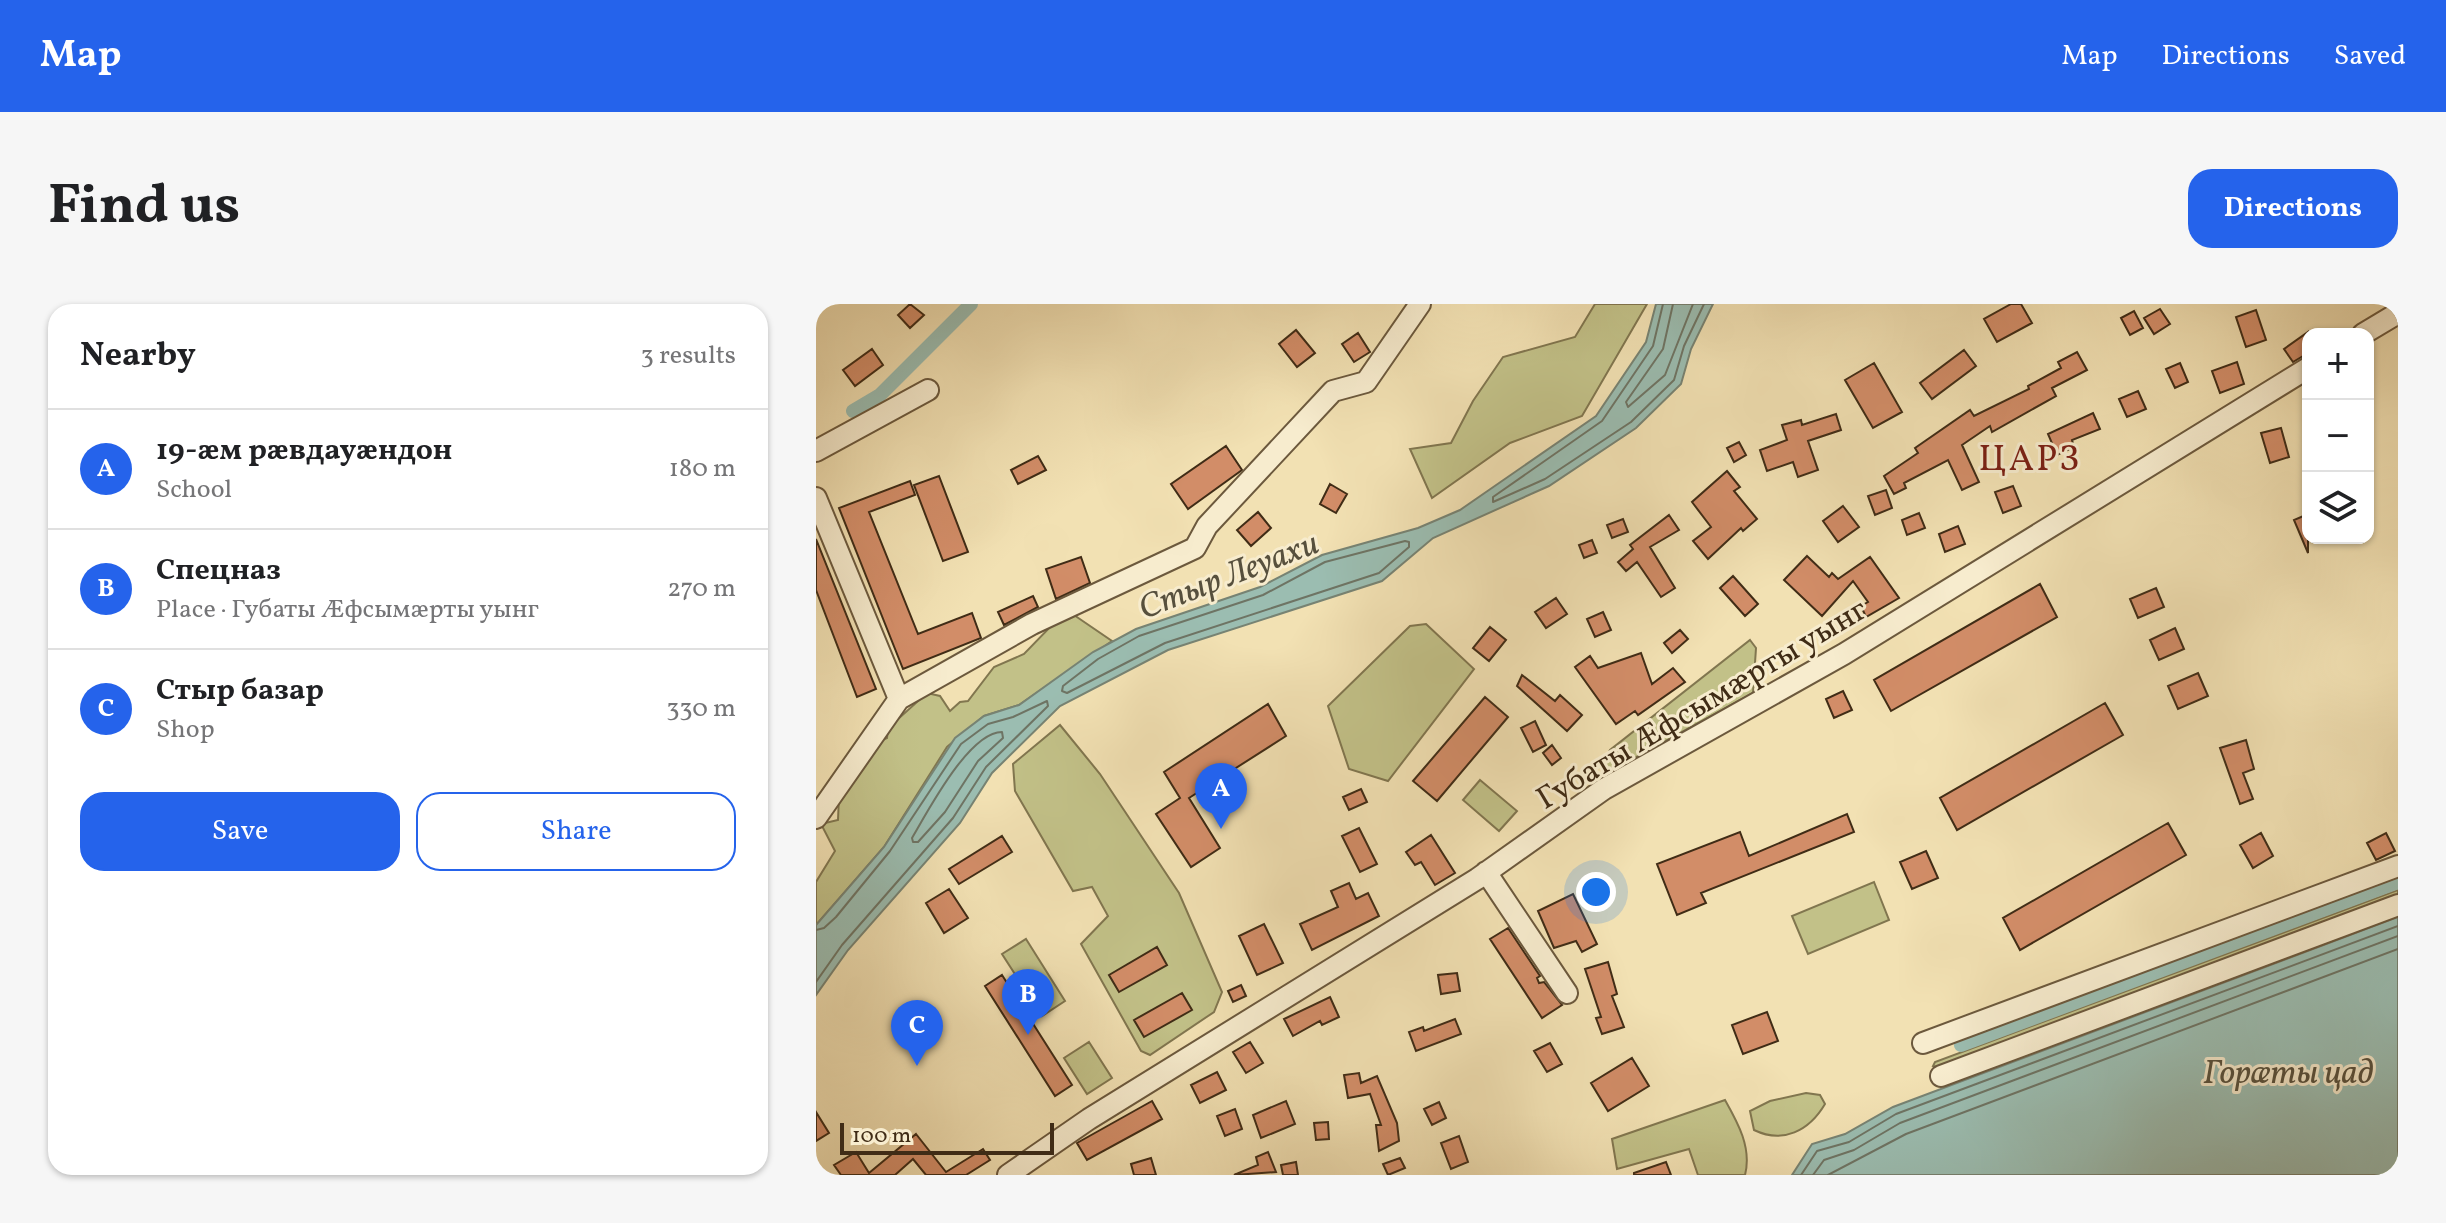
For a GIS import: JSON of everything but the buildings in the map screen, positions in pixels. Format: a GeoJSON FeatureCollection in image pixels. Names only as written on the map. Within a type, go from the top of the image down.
{"type":"FeatureCollection","features":[{"type":"Feature","properties":{"kind":"street"},"geometry":{"type":"LineString","coordinates":[[816,818],[899,699],[1032,624],[1195,548],[1207,526],[1333,391],[1366,382],[1420,304]]}},
{"type":"Feature","properties":{"kind":"street"},"geometry":{"type":"LineString","coordinates":[[2373,328],[2398,313]]}},
{"type":"Feature","properties":{"kind":"street","name":"Губаты Æфсымæрты уынг"},"geometry":{"type":"LineString","coordinates":[[1008,1175],[1089,1119],[1486,872],[1604,789],[1844,654],[2302,372]]}},
{"type":"Feature","properties":{"kind":"street"},"geometry":{"type":"LineString","coordinates":[[816,451],[928,390]]}},
{"type":"Feature","properties":{"kind":"street"},"geometry":{"type":"LineString","coordinates":[[816,498],[899,699]]}},
{"type":"Feature","properties":{"kind":"street"},"geometry":{"type":"LineString","coordinates":[[1923,1043],[2398,866]]}},
{"type":"Feature","properties":{"kind":"street"},"geometry":{"type":"LineString","coordinates":[[1486,872],[1567,993]]}},
{"type":"Feature","properties":{"kind":"street"},"geometry":{"type":"LineString","coordinates":[[1941,1076],[2398,905]]}},
{"type":"Feature","properties":{"kind":"shaded area"},"geometry":{"type":"Polygon","coordinates":[[[1595,304],[1647,304],[1582,416],[1510,443],[1432,498],[1410,449],[1451,443],[1473,401],[1503,357],[1575,337],[1595,304]]]}},
{"type":"Feature","properties":{"kind":"shaded area"},"geometry":{"type":"Polygon","coordinates":[[[1071,613],[1112,641],[1019,705],[984,716],[947,747],[884,847],[816,925],[816,882],[835,851],[821,824],[838,820],[839,796],[882,740],[887,738],[888,728],[927,693],[940,696],[950,711],[960,702],[968,701],[994,667],[1024,654],[1054,623],[1071,613]]]}},
{"type":"Feature","properties":{"kind":"shaded area"},"geometry":{"type":"Polygon","coordinates":[[[1426,624],[1474,669],[1388,781],[1349,769],[1328,706],[1410,626],[1426,624]]]}},
{"type":"Feature","properties":{"kind":"shaded area"},"geometry":{"type":"Polygon","coordinates":[[[1750,640],[1756,648],[1753,693],[1609,772],[1601,768],[1610,750],[1750,640]]]}},
{"type":"Feature","properties":{"kind":"shaded area"},"geometry":{"type":"Polygon","coordinates":[[[1060,725],[1100,774],[1179,893],[1222,992],[1214,1012],[1150,1055],[1141,1051],[1081,944],[1108,916],[1092,887],[1073,891],[1015,791],[1013,764],[1060,725]]]}},
{"type":"Feature","properties":{"kind":"shaded area"},"geometry":{"type":"Polygon","coordinates":[[[1480,780],[1517,811],[1499,831],[1463,800],[1480,780]]]}},
{"type":"Feature","properties":{"kind":"shaded area"},"geometry":{"type":"Polygon","coordinates":[[[1874,882],[1889,920],[1808,954],[1792,916],[1874,882]]]}},
{"type":"Feature","properties":{"kind":"shaded area"},"geometry":{"type":"Polygon","coordinates":[[[2398,890],[2398,897],[1933,1066],[1935,1062],[2398,890]]]}},
{"type":"Feature","properties":{"kind":"shaded area"},"geometry":{"type":"Polygon","coordinates":[[[1026,939],[1065,1001],[1042,1016],[1002,954],[1026,939]]]}},
{"type":"Feature","properties":{"kind":"shaded area"},"geometry":{"type":"Polygon","coordinates":[[[1089,1042],[1112,1078],[1087,1094],[1064,1058],[1089,1042]]]}},
{"type":"Feature","properties":{"kind":"shaded area"},"geometry":{"type":"Polygon","coordinates":[[[1806,1093],[1820,1095],[1825,1104],[1803,1128],[1775,1136],[1754,1130],[1750,1111],[1770,1101],[1806,1093]]]}},
{"type":"Feature","properties":{"kind":"shaded area"},"geometry":{"type":"Polygon","coordinates":[[[1725,1100],[1745,1145],[1745,1175],[1698,1175],[1689,1149],[1617,1169],[1612,1139],[1725,1100]]]}},
{"type":"Feature","properties":{"kind":"water","name":"Стыр Леуахи"},"geometry":{"type":"Polygon","coordinates":[[[1656,304],[1713,304],[1691,349],[1681,384],[1636,428],[1549,486],[1433,538],[1382,581],[1168,650],[1060,706],[992,773],[960,823],[848,950],[816,995],[816,925],[884,847],[955,738],[984,716],[1019,705],[1093,652],[1136,629],[1260,587],[1322,555],[1418,528],[1460,510],[1596,416],[1646,342],[1656,304]]]}},
{"type":"Feature","properties":{"kind":"water","name":"Горӕты цад"},"geometry":{"type":"Polygon","coordinates":[[[2398,917],[2398,1168],[2386,1175],[1792,1175],[1812,1144],[1845,1134],[1893,1107],[2398,917]]]}},
{"type":"Feature","properties":{"kind":"waterway"},"geometry":{"type":"LineString","coordinates":[[853,411],[880,395],[971,304]]}},
{"type":"Feature","properties":{"kind":"waterway"},"geometry":{"type":"LineString","coordinates":[[1961,1045],[2398,882]]}},
{"type":"Feature","properties":{"kind":"place","name":"19-æм рӕвдауӕндон"},"geometry":{"type":"Point","coordinates":[1221,829]}},
{"type":"Feature","properties":{"kind":"place","name":"Спецназ"},"geometry":{"type":"Point","coordinates":[1028,1035]}},
{"type":"Feature","properties":{"kind":"place","name":"Стыр базар"},"geometry":{"type":"Point","coordinates":[917,1066]}},
{"type":"Feature","properties":{"kind":"district","name":"ЦАРЗ"},"geometry":{"type":"Point","coordinates":[2030,457]}}]}
